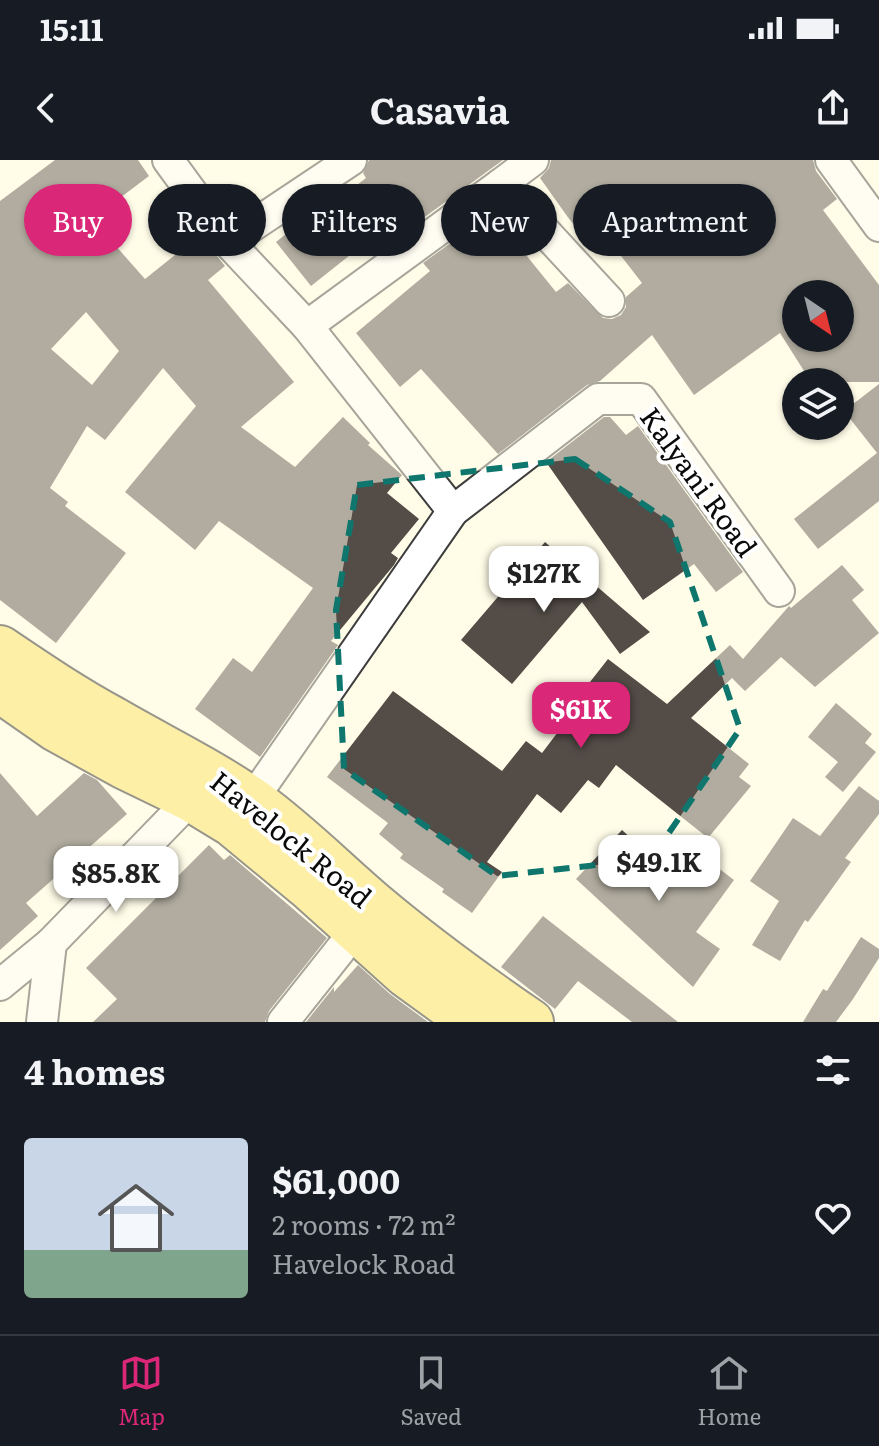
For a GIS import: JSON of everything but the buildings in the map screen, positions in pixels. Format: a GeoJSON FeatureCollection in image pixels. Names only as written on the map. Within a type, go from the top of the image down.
{"type":"FeatureCollection","features":[{"type":"Feature","properties":{"kind":"main road","name":"Havelock Road"},"geometry":{"type":"LineString","coordinates":[[0,648],[114,720],[208,770],[252,800],[451,967],[531,1022]]}},
{"type":"Feature","properties":{"kind":"main road","name":"Havelock Road"},"geometry":{"type":"LineString","coordinates":[[0,690],[56,729],[191,799],[232,824],[405,974],[471,1022]]}},
{"type":"Feature","properties":{"kind":"street"},"geometry":{"type":"LineString","coordinates":[[168,160],[186,184]]}},
{"type":"Feature","properties":{"kind":"street"},"geometry":{"type":"LineString","coordinates":[[266,217],[351,160]]}},
{"type":"Feature","properties":{"kind":"street"},"geometry":{"type":"LineString","coordinates":[[501,184],[533,160]]}},
{"type":"Feature","properties":{"kind":"street"},"geometry":{"type":"LineString","coordinates":[[831,160],[879,226]]}},
{"type":"Feature","properties":{"kind":"street"},"geometry":{"type":"LineString","coordinates":[[307,326],[441,228]]}},
{"type":"Feature","properties":{"kind":"street"},"geometry":{"type":"LineString","coordinates":[[557,245],[609,301]]}},
{"type":"Feature","properties":{"kind":"street"},"geometry":{"type":"LineString","coordinates":[[241,256],[307,326],[453,511],[252,800]]}},
{"type":"Feature","properties":{"kind":"street","name":"Kalyani Road"},"geometry":{"type":"LineString","coordinates":[[453,511],[598,399],[641,399],[779,591]]}},
{"type":"Feature","properties":{"kind":"street"},"geometry":{"type":"LineString","coordinates":[[0,985],[51,943],[191,799]]}},
{"type":"Feature","properties":{"kind":"street"},"geometry":{"type":"LineString","coordinates":[[283,1022],[356,930]]}},
{"type":"Feature","properties":{"kind":"street"},"geometry":{"type":"LineString","coordinates":[[42,1022],[51,943]]}},
{"type":"Feature","properties":{"kind":"highlighted area"},"geometry":{"type":"Polygon","coordinates":[[[575,459],[670,522],[740,729],[651,859],[497,876],[344,769],[336,610],[357,485],[575,459]]]}}]}
